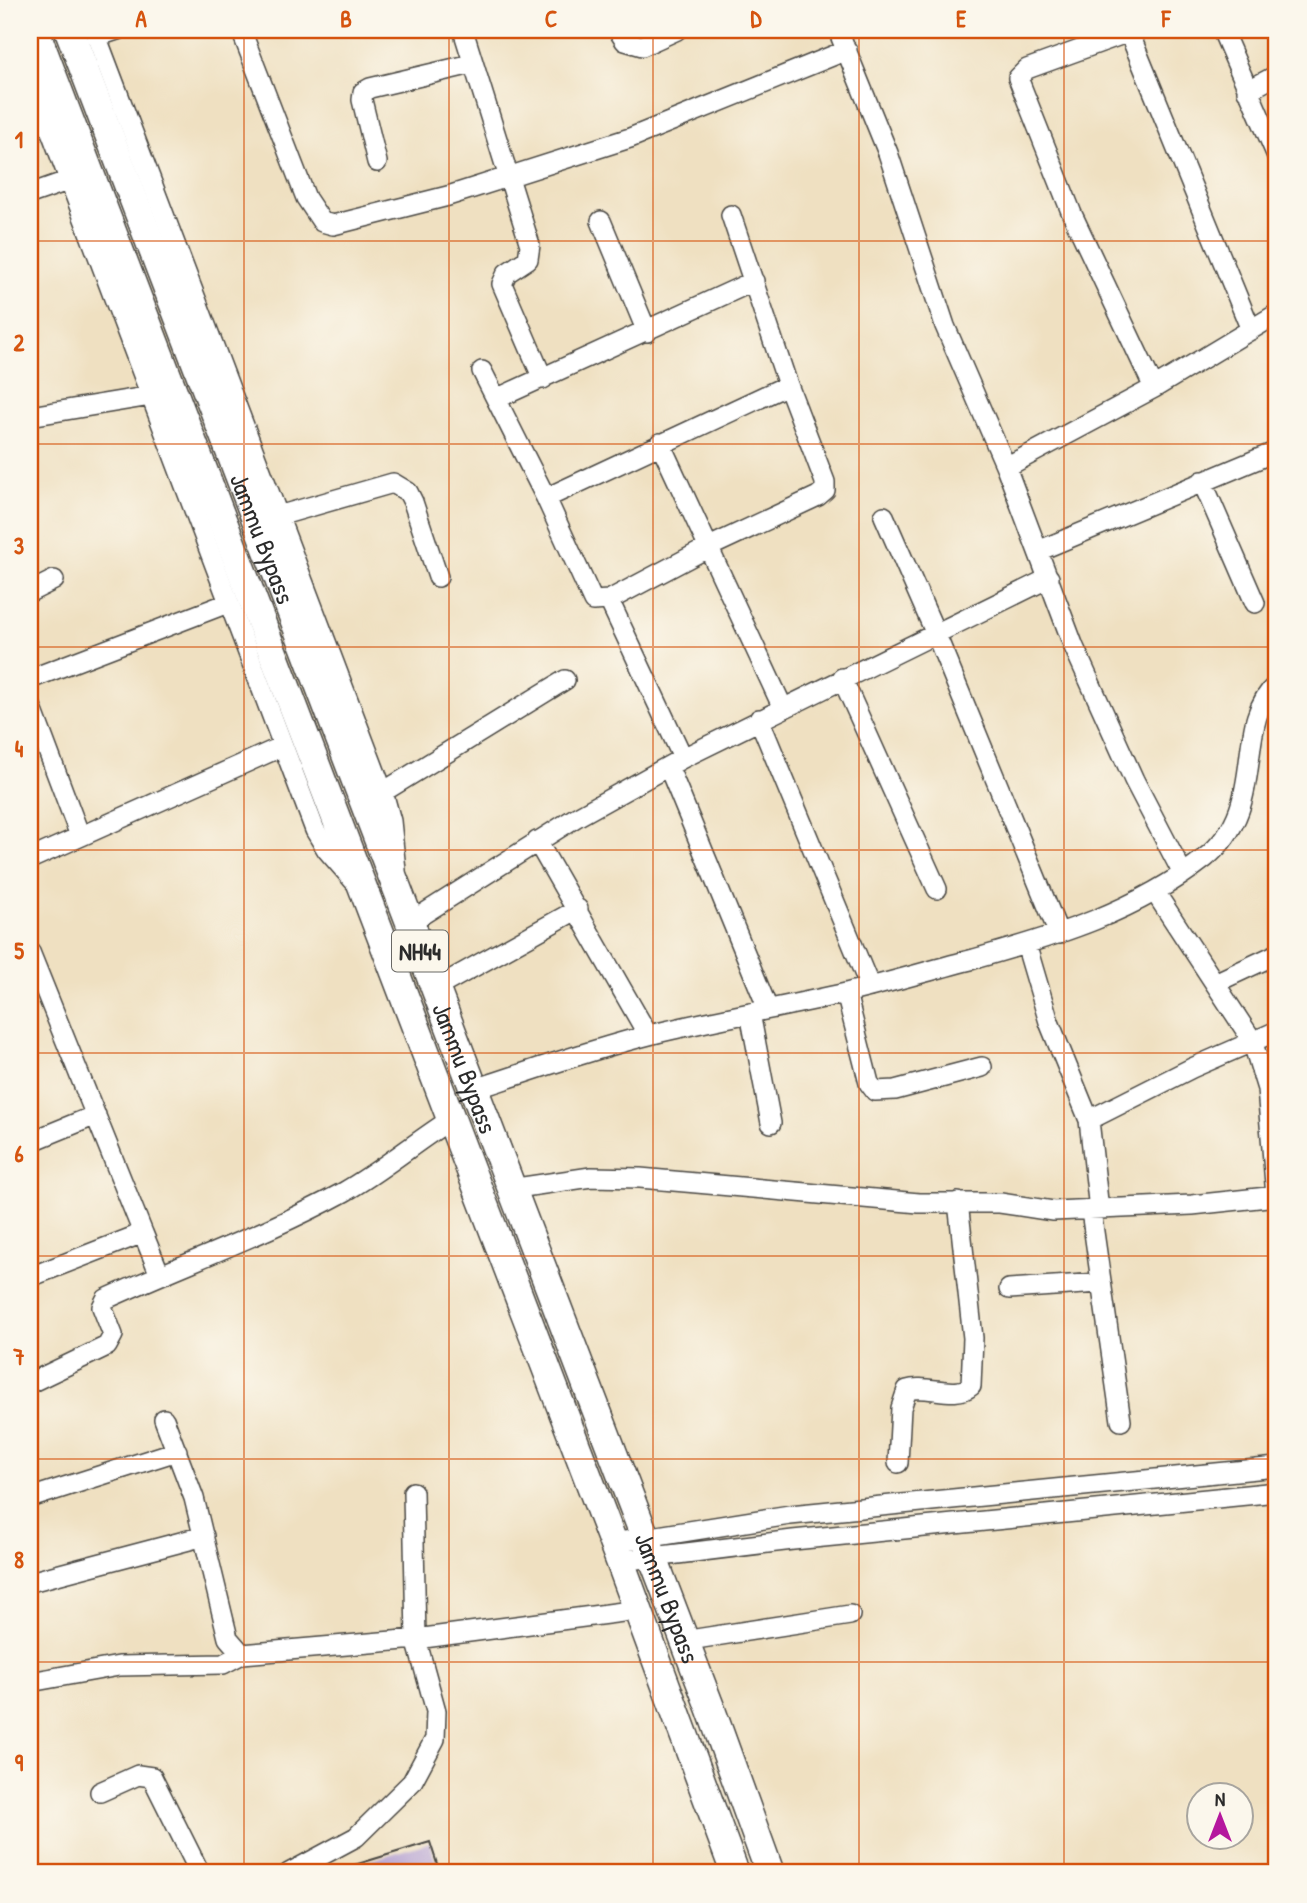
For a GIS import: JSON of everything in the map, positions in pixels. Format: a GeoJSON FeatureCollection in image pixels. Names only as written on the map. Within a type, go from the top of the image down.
{"type":"FeatureCollection","features":[{"type":"Feature","properties":{"kind":"highway","name":"Jammu Bypass"},"geometry":{"type":"LineString","coordinates":[[35,30],[617,1552],[735,1873]]}},
{"type":"Feature","properties":{"kind":"highway","name":"Jammu Bypass"},"geometry":{"type":"LineString","coordinates":[[69,30],[770,1873]]}},
{"type":"Feature","properties":{"kind":"street"},"geometry":{"type":"LineString","coordinates":[[117,30],[95,33],[383,792],[397,854],[396,889]]}},
{"type":"Feature","properties":{"kind":"street"},"geometry":{"type":"LineString","coordinates":[[241,30],[306,198],[322,222],[346,224],[509,177],[629,138],[847,50]]}},
{"type":"Feature","properties":{"kind":"street"},"geometry":{"type":"LineString","coordinates":[[463,30],[531,250],[528,259],[503,278],[502,284],[543,379]]}},
{"type":"Feature","properties":{"kind":"street"},"geometry":{"type":"LineString","coordinates":[[618,30],[625,41],[642,46],[677,30]]}},
{"type":"Feature","properties":{"kind":"street"},"geometry":{"type":"LineString","coordinates":[[838,30],[888,153],[945,326],[1006,467],[1108,724],[1183,874]]}},
{"type":"Feature","properties":{"kind":"street"},"geometry":{"type":"LineString","coordinates":[[1222,30],[1277,156]]}},
{"type":"Feature","properties":{"kind":"street"},"geometry":{"type":"LineString","coordinates":[[1154,388],[1072,214],[1018,78],[1027,69],[1128,31],[1251,330]]}},
{"type":"Feature","properties":{"kind":"street"},"geometry":{"type":"LineString","coordinates":[[377,162],[362,100],[363,92],[370,88],[472,64]]}},
{"type":"Feature","properties":{"kind":"street"},"geometry":{"type":"LineString","coordinates":[[1247,91],[1277,75]]}},
{"type":"Feature","properties":{"kind":"street"},"geometry":{"type":"LineString","coordinates":[[30,76],[315,830],[327,850],[364,893]]}},
{"type":"Feature","properties":{"kind":"street"},"geometry":{"type":"LineString","coordinates":[[30,194],[70,180]]}},
{"type":"Feature","properties":{"kind":"street"},"geometry":{"type":"LineString","coordinates":[[482,371],[546,498],[589,596],[600,603],[709,547],[818,496],[825,490],[825,482],[788,386],[731,215]]}},
{"type":"Feature","properties":{"kind":"street"},"geometry":{"type":"LineString","coordinates":[[601,221],[647,332]]}},
{"type":"Feature","properties":{"kind":"street"},"geometry":{"type":"LineString","coordinates":[[496,399],[754,281]]}},
{"type":"Feature","properties":{"kind":"street"},"geometry":{"type":"LineString","coordinates":[[1006,467],[1154,388],[1277,314]]}},
{"type":"Feature","properties":{"kind":"street"},"geometry":{"type":"LineString","coordinates":[[546,498],[788,386]]}},
{"type":"Feature","properties":{"kind":"street"},"geometry":{"type":"LineString","coordinates":[[30,416],[150,396]]}},
{"type":"Feature","properties":{"kind":"street"},"geometry":{"type":"LineString","coordinates":[[660,443],[782,706]]}},
{"type":"Feature","properties":{"kind":"street"},"geometry":{"type":"LineString","coordinates":[[1038,551],[1277,451]]}},
{"type":"Feature","properties":{"kind":"street"},"geometry":{"type":"LineString","coordinates":[[1202,481],[1255,603]]}},
{"type":"Feature","properties":{"kind":"street"},"geometry":{"type":"LineString","coordinates":[[278,516],[393,483],[408,492],[413,502],[438,577]]}},
{"type":"Feature","properties":{"kind":"street"},"geometry":{"type":"LineString","coordinates":[[884,516],[935,632],[1059,934]]}},
{"type":"Feature","properties":{"kind":"street"},"geometry":{"type":"LineString","coordinates":[[409,923],[537,841],[676,763],[782,706],[1049,578]]}},
{"type":"Feature","properties":{"kind":"street"},"geometry":{"type":"LineString","coordinates":[[30,592],[54,580]]}},
{"type":"Feature","properties":{"kind":"street"},"geometry":{"type":"LineString","coordinates":[[609,600],[676,763],[759,1011],[771,1123]]}},
{"type":"Feature","properties":{"kind":"street"},"geometry":{"type":"LineString","coordinates":[[30,679],[228,603]]}},
{"type":"Feature","properties":{"kind":"street"},"geometry":{"type":"LineString","coordinates":[[842,678],[937,889]]}},
{"type":"Feature","properties":{"kind":"street"},"geometry":{"type":"LineString","coordinates":[[383,792],[565,680]]}},
{"type":"Feature","properties":{"kind":"street"},"geometry":{"type":"LineString","coordinates":[[472,1090],[648,1035],[846,993],[1026,944],[1104,919],[1183,874],[1226,837],[1240,813],[1248,783],[1259,708],[1266,694],[1277,684]]}},
{"type":"Feature","properties":{"kind":"street"},"geometry":{"type":"LineString","coordinates":[[30,703],[80,836]]}},
{"type":"Feature","properties":{"kind":"street"},"geometry":{"type":"LineString","coordinates":[[759,719],[870,986]]}},
{"type":"Feature","properties":{"kind":"street"},"geometry":{"type":"LineString","coordinates":[[30,859],[283,746]]}},
{"type":"Feature","properties":{"kind":"street"},"geometry":{"type":"LineString","coordinates":[[537,841],[648,1035]]}},
{"type":"Feature","properties":{"kind":"street"},"geometry":{"type":"LineString","coordinates":[[510,1189],[592,1177],[724,1184],[919,1203],[1000,1203],[1053,1211],[1095,1211],[1277,1196],[1267,1089],[1252,1040],[1217,982],[1155,892]]}},
{"type":"Feature","properties":{"kind":"street"},"geometry":{"type":"LineString","coordinates":[[434,989],[578,909]]}},
{"type":"Feature","properties":{"kind":"street"},"geometry":{"type":"LineString","coordinates":[[1026,944],[1049,1022],[1089,1120],[1100,1283],[1121,1421]]}},
{"type":"Feature","properties":{"kind":"street"},"geometry":{"type":"LineString","coordinates":[[30,952],[35,982],[96,1115],[160,1275]]}},
{"type":"Feature","properties":{"kind":"street"},"geometry":{"type":"LineString","coordinates":[[1217,982],[1277,954]]}},
{"type":"Feature","properties":{"kind":"street"},"geometry":{"type":"LineString","coordinates":[[846,993],[869,1083],[875,1091],[895,1090],[982,1067]]}},
{"type":"Feature","properties":{"kind":"street"},"geometry":{"type":"LineString","coordinates":[[1089,1120],[1252,1040],[1277,1031]]}},
{"type":"Feature","properties":{"kind":"street"},"geometry":{"type":"LineString","coordinates":[[30,1142],[96,1115]]}},
{"type":"Feature","properties":{"kind":"street"},"geometry":{"type":"LineString","coordinates":[[30,1383],[107,1346],[113,1335],[103,1312],[104,1301],[345,1191],[450,1120]]}},
{"type":"Feature","properties":{"kind":"street"},"geometry":{"type":"LineString","coordinates":[[898,1464],[901,1408],[907,1390],[918,1387],[959,1391],[971,1386],[973,1338],[958,1202]]}},
{"type":"Feature","properties":{"kind":"street"},"geometry":{"type":"LineString","coordinates":[[30,1277],[144,1233]]}},
{"type":"Feature","properties":{"kind":"street"},"geometry":{"type":"LineString","coordinates":[[1009,1289],[1100,1283]]}},
{"type":"Feature","properties":{"kind":"street"},"geometry":{"type":"LineString","coordinates":[[164,1419],[204,1535],[228,1638],[242,1654]]}},
{"type":"Feature","properties":{"kind":"street"},"geometry":{"type":"LineString","coordinates":[[30,1498],[177,1451]]}},
{"type":"Feature","properties":{"kind":"street"},"geometry":{"type":"LineString","coordinates":[[647,1548],[790,1515],[1277,1467]]}},
{"type":"Feature","properties":{"kind":"street"},"geometry":{"type":"LineString","coordinates":[[289,1873],[356,1837],[412,1782],[426,1760],[437,1727],[416,1639],[413,1492]]}},
{"type":"Feature","properties":{"kind":"street"},"geometry":{"type":"LineString","coordinates":[[617,1552],[1277,1492]]}},
{"type":"Feature","properties":{"kind":"street"},"geometry":{"type":"LineString","coordinates":[[30,1582],[204,1535]]}},
{"type":"Feature","properties":{"kind":"street"},"geometry":{"type":"LineString","coordinates":[[30,1682],[119,1666],[223,1664],[242,1654],[416,1639],[638,1610]]}},
{"type":"Feature","properties":{"kind":"street"},"geometry":{"type":"LineString","coordinates":[[683,1641],[850,1615]]}},
{"type":"Feature","properties":{"kind":"street"},"geometry":{"type":"LineString","coordinates":[[100,1792],[138,1775],[152,1777],[200,1873]]}},
{"type":"Feature","properties":{"kind":"building"},"geometry":{"type":"Polygon","coordinates":[[[430,1842],[440,1873],[339,1873],[338,1870],[430,1842]]]}}]}
